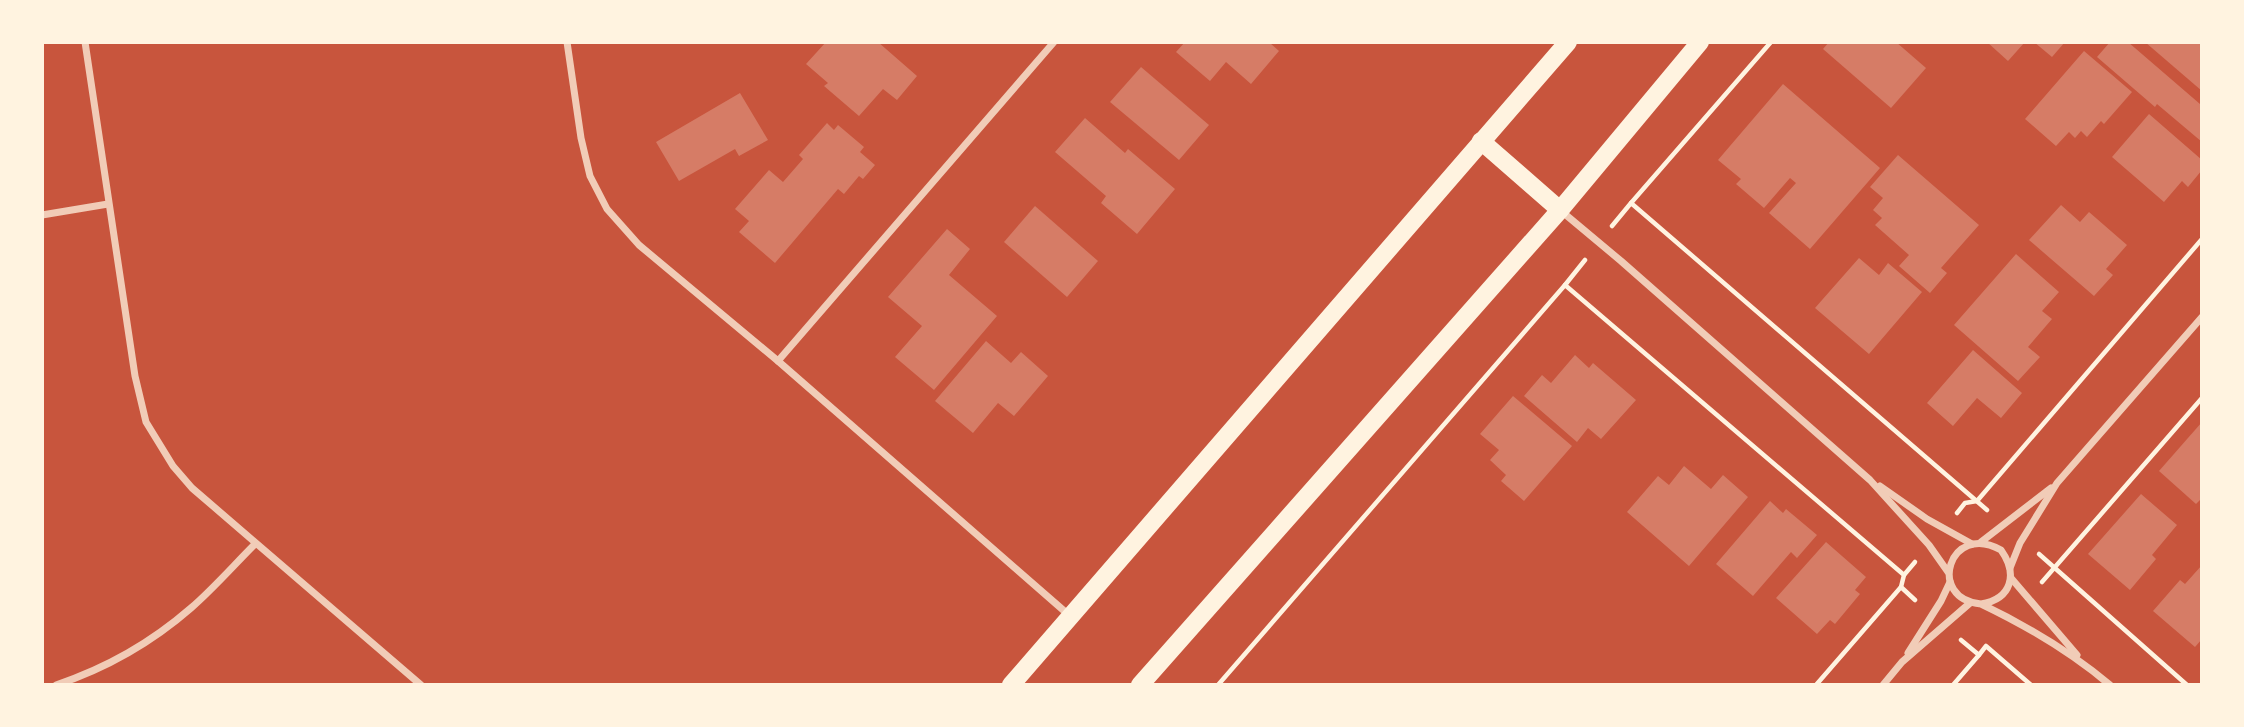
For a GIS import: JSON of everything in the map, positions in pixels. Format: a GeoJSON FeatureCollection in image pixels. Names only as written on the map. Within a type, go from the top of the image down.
{"type":"FeatureCollection","features":[{"type":"Feature","properties":{"kind":"main road"},"geometry":{"type":"LineString","coordinates":[[1011,685],[1567,42]]}},
{"type":"Feature","properties":{"kind":"main road"},"geometry":{"type":"LineString","coordinates":[[1140,685],[1560,209],[1700,42]]}},
{"type":"Feature","properties":{"kind":"main road"},"geometry":{"type":"LineString","coordinates":[[1481,141],[1560,209]]}},
{"type":"Feature","properties":{"kind":"street"},"geometry":{"type":"LineString","coordinates":[[85,42],[135,376],[146,422],[173,466],[192,488],[421,685]]}},
{"type":"Feature","properties":{"kind":"street"},"geometry":{"type":"LineString","coordinates":[[567,42],[581,138],[590,176],[607,209],[639,245],[778,361],[1071,617]]}},
{"type":"Feature","properties":{"kind":"street"},"geometry":{"type":"LineString","coordinates":[[778,361],[1054,42]]}},
{"type":"Feature","properties":{"kind":"street"},"geometry":{"type":"LineString","coordinates":[[42,215],[108,204]]}},
{"type":"Feature","properties":{"kind":"street"},"geometry":{"type":"LineString","coordinates":[[1560,209],[1870,480],[1929,545],[1948,572],[1954,591],[1970,603],[1981,604],[2000,597],[2011,578],[2010,568],[2000,550],[1981,542]]}},
{"type":"Feature","properties":{"kind":"street"},"geometry":{"type":"LineString","coordinates":[[2010,568],[2022,539],[2057,483],[2202,317]]}},
{"type":"Feature","properties":{"kind":"street"},"geometry":{"type":"LineString","coordinates":[[1870,480],[1972,544]]}},
{"type":"Feature","properties":{"kind":"street"},"geometry":{"type":"LineString","coordinates":[[1948,572],[1951,562],[1963,547],[1981,542],[2057,483]]}},
{"type":"Feature","properties":{"kind":"street"},"geometry":{"type":"LineString","coordinates":[[56,685],[81,677],[143,643],[190,609],[255,544]]}},
{"type":"Feature","properties":{"kind":"street"},"geometry":{"type":"LineString","coordinates":[[2011,578],[2084,663]]}},
{"type":"Feature","properties":{"kind":"street"},"geometry":{"type":"LineString","coordinates":[[1883,685],[1902,662],[1950,582]]}},
{"type":"Feature","properties":{"kind":"street"},"geometry":{"type":"LineString","coordinates":[[1902,662],[1970,603]]}},
{"type":"Feature","properties":{"kind":"street"},"geometry":{"type":"LineString","coordinates":[[1981,604],[2010,618],[2084,663],[2110,685]]}},
{"type":"Feature","properties":{"kind":"path"},"geometry":{"type":"LineString","coordinates":[[1219,685],[1771,42]]}},
{"type":"Feature","properties":{"kind":"path"},"geometry":{"type":"LineString","coordinates":[[1631,203],[2004,525]]}},
{"type":"Feature","properties":{"kind":"path"},"geometry":{"type":"LineString","coordinates":[[1944,528],[1965,503],[1977,501],[2202,239]]}},
{"type":"Feature","properties":{"kind":"path"},"geometry":{"type":"LineString","coordinates":[[1565,285],[1904,575]]}},
{"type":"Feature","properties":{"kind":"path"},"geometry":{"type":"LineString","coordinates":[[2028,598],[2202,398]]}},
{"type":"Feature","properties":{"kind":"path"},"geometry":{"type":"LineString","coordinates":[[2022,539],[2187,685]]}},
{"type":"Feature","properties":{"kind":"path"},"geometry":{"type":"LineString","coordinates":[[1816,685],[1901,587],[1904,575],[1929,545]]}},
{"type":"Feature","properties":{"kind":"path"},"geometry":{"type":"LineString","coordinates":[[1901,587],[1932,615]]}},
{"type":"Feature","properties":{"kind":"path"},"geometry":{"type":"LineString","coordinates":[[1953,685],[2010,618]]}},
{"type":"Feature","properties":{"kind":"path"},"geometry":{"type":"LineString","coordinates":[[1944,625],[1979,655]]}},
{"type":"Feature","properties":{"kind":"path"},"geometry":{"type":"LineString","coordinates":[[1986,646],[2031,685]]}},
{"type":"Feature","properties":{"kind":"building"},"geometry":{"type":"Polygon","coordinates":[[[826,42],[878,42],[917,76],[897,100],[883,89],[859,116],[824,86],[828,83],[806,64],[826,42]]]}},
{"type":"Feature","properties":{"kind":"building"},"geometry":{"type":"Polygon","coordinates":[[[1185,42],[1269,42],[1279,51],[1251,84],[1226,62],[1210,81],[1176,52],[1185,42]]]}},
{"type":"Feature","properties":{"kind":"building"},"geometry":{"type":"Polygon","coordinates":[[[1829,42],[1896,42],[1926,68],[1891,108],[1823,49],[1829,42]]]}},
{"type":"Feature","properties":{"kind":"building"},"geometry":{"type":"Polygon","coordinates":[[[1987,42],[2025,42],[2008,61],[1987,42]]]}},
{"type":"Feature","properties":{"kind":"building"},"geometry":{"type":"Polygon","coordinates":[[[2034,42],[2065,42],[2052,57],[2034,42]]]}},
{"type":"Feature","properties":{"kind":"building"},"geometry":{"type":"Polygon","coordinates":[[[2110,42],[2128,42],[2200,104],[2202,101],[2202,142],[2157,104],[2155,107],[2097,57],[2110,42]]]}},
{"type":"Feature","properties":{"kind":"building"},"geometry":{"type":"Polygon","coordinates":[[[2145,42],[2202,42],[2202,91],[2145,42]]]}},
{"type":"Feature","properties":{"kind":"building"},"geometry":{"type":"Polygon","coordinates":[[[2084,51],[2132,92],[2104,124],[2101,121],[2087,137],[2081,131],[2075,138],[2069,132],[2056,146],[2025,119],[2084,51]]]}},
{"type":"Feature","properties":{"kind":"building"},"geometry":{"type":"Polygon","coordinates":[[[1141,67],[1209,125],[1179,160],[1110,102],[1141,67]]]}},
{"type":"Feature","properties":{"kind":"building"},"geometry":{"type":"Polygon","coordinates":[[[1783,84],[1880,168],[1810,249],[1769,213],[1796,183],[1790,178],[1764,208],[1736,184],[1741,179],[1718,160],[1783,84]]]}},
{"type":"Feature","properties":{"kind":"building"},"geometry":{"type":"Polygon","coordinates":[[[740,93],[768,140],[739,156],[735,149],[679,181],[656,142],[740,93]]]}},
{"type":"Feature","properties":{"kind":"building"},"geometry":{"type":"Polygon","coordinates":[[[2149,114],[2202,160],[2202,170],[2188,187],[2182,181],[2164,202],[2112,157],[2149,114]]]}},
{"type":"Feature","properties":{"kind":"building"},"geometry":{"type":"Polygon","coordinates":[[[1085,118],[1125,153],[1128,149],[1175,189],[1137,234],[1101,203],[1106,196],[1055,152],[1085,118]]]}},
{"type":"Feature","properties":{"kind":"building"},"geometry":{"type":"Polygon","coordinates":[[[827,123],[834,130],[838,125],[864,147],[860,152],[875,165],[863,179],[859,176],[844,194],[838,189],[775,263],[739,232],[749,221],[735,209],[769,170],[783,182],[803,159],[799,155],[827,123]]]}},
{"type":"Feature","properties":{"kind":"building"},"geometry":{"type":"Polygon","coordinates":[[[1898,155],[1979,225],[1941,268],[1947,273],[1930,293],[1899,266],[1909,255],[1875,225],[1882,218],[1873,210],[1883,198],[1870,187],[1898,155]]]}},
{"type":"Feature","properties":{"kind":"building"},"geometry":{"type":"Polygon","coordinates":[[[2061,205],[2080,222],[2089,212],[2127,245],[2106,269],[2113,275],[2094,296],[2029,240],[2061,205]]]}},
{"type":"Feature","properties":{"kind":"building"},"geometry":{"type":"Polygon","coordinates":[[[1035,206],[1098,261],[1067,297],[1004,242],[1035,206]]]}},
{"type":"Feature","properties":{"kind":"building"},"geometry":{"type":"Polygon","coordinates":[[[947,229],[970,249],[949,275],[997,316],[934,390],[895,357],[922,326],[888,297],[947,229]]]}},
{"type":"Feature","properties":{"kind":"building"},"geometry":{"type":"Polygon","coordinates":[[[2016,254],[2059,292],[2042,311],[2052,319],[2028,347],[2040,357],[2018,381],[1954,325],[2016,254]]]}},
{"type":"Feature","properties":{"kind":"building"},"geometry":{"type":"Polygon","coordinates":[[[1859,258],[1879,275],[1888,263],[1922,292],[1869,354],[1815,308],[1859,258]]]}},
{"type":"Feature","properties":{"kind":"building"},"geometry":{"type":"Polygon","coordinates":[[[986,341],[1011,363],[1021,352],[1048,376],[1014,416],[998,403],[973,433],[935,401],[986,341]]]}},
{"type":"Feature","properties":{"kind":"building"},"geometry":{"type":"Polygon","coordinates":[[[1973,350],[2022,393],[2001,418],[1977,398],[1953,426],[1927,403],[1973,350]]]}},
{"type":"Feature","properties":{"kind":"building"},"geometry":{"type":"Polygon","coordinates":[[[1575,355],[1589,368],[1593,363],[1636,400],[1601,439],[1588,428],[1577,442],[1524,396],[1542,375],[1551,383],[1575,355]]]}},
{"type":"Feature","properties":{"kind":"building"},"geometry":{"type":"Polygon","coordinates":[[[1513,396],[1572,446],[1524,501],[1501,481],[1506,475],[1490,460],[1499,450],[1480,434],[1513,396]]]}},
{"type":"Feature","properties":{"kind":"building"},"geometry":{"type":"Polygon","coordinates":[[[2202,422],[2202,498],[2196,504],[2159,471],[2202,422]]]}},
{"type":"Feature","properties":{"kind":"building"},"geometry":{"type":"Polygon","coordinates":[[[1684,466],[1711,489],[1723,475],[1748,497],[1689,566],[1627,512],[1658,476],[1669,485],[1684,466]]]}},
{"type":"Feature","properties":{"kind":"building"},"geometry":{"type":"Polygon","coordinates":[[[2141,494],[2177,525],[2152,555],[2156,559],[2130,590],[2088,554],[2141,494]]]}},
{"type":"Feature","properties":{"kind":"building"},"geometry":{"type":"Polygon","coordinates":[[[1770,501],[1783,513],[1786,509],[1817,535],[1797,558],[1791,552],[1753,596],[1716,564],[1770,501]]]}},
{"type":"Feature","properties":{"kind":"building"},"geometry":{"type":"Polygon","coordinates":[[[1826,542],[1866,577],[1855,590],[1860,594],[1835,624],[1830,620],[1817,634],[1776,598],[1826,542]]]}},
{"type":"Feature","properties":{"kind":"building"},"geometry":{"type":"Polygon","coordinates":[[[2202,565],[2202,639],[2195,647],[2153,611],[2180,580],[2185,584],[2202,565]]]}}]}
